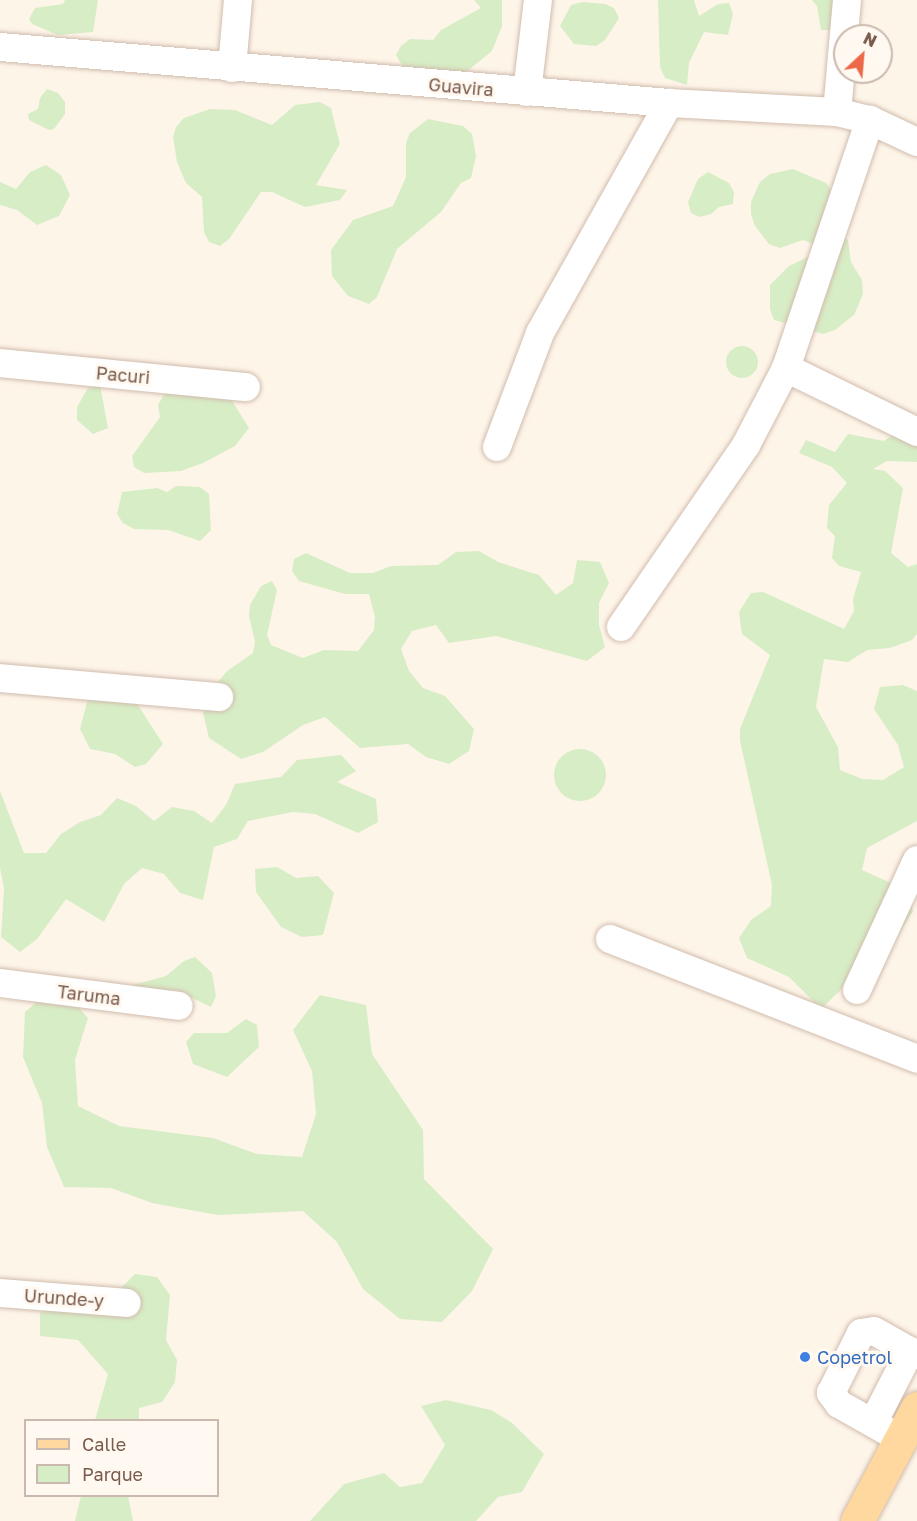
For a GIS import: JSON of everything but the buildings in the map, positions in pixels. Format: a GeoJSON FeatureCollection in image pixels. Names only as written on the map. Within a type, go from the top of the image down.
{"type":"FeatureCollection","features":[{"type":"Feature","properties":{"kind":"main road"},"geometry":{"type":"LineString","coordinates":[[857,1521],[887,1431],[917,1408]]}},
{"type":"Feature","properties":{"kind":"street"},"geometry":{"type":"LineString","coordinates":[[232,68],[238,0]]}},
{"type":"Feature","properties":{"kind":"street"},"geometry":{"type":"LineString","coordinates":[[527,92],[538,0]]}},
{"type":"Feature","properties":{"kind":"street"},"geometry":{"type":"LineString","coordinates":[[837,112],[847,0]]}},
{"type":"Feature","properties":{"kind":"street","name":"Guavira"},"geometry":{"type":"LineString","coordinates":[[0,47],[527,92],[669,103],[837,112],[870,120],[917,142]]}},
{"type":"Feature","properties":{"kind":"street"},"geometry":{"type":"LineString","coordinates":[[497,447],[540,333],[669,103]]}},
{"type":"Feature","properties":{"kind":"street"},"geometry":{"type":"LineString","coordinates":[[621,627],[746,445],[786,368],[870,120]]}},
{"type":"Feature","properties":{"kind":"street","name":"Pacuri"},"geometry":{"type":"LineString","coordinates":[[0,363],[246,387]]}},
{"type":"Feature","properties":{"kind":"street"},"geometry":{"type":"LineString","coordinates":[[786,368],[917,432]]}},
{"type":"Feature","properties":{"kind":"street"},"geometry":{"type":"LineString","coordinates":[[0,678],[219,697]]}},
{"type":"Feature","properties":{"kind":"street"},"geometry":{"type":"LineString","coordinates":[[857,990],[917,860]]}},
{"type":"Feature","properties":{"kind":"street"},"geometry":{"type":"LineString","coordinates":[[610,939],[917,1059]]}},
{"type":"Feature","properties":{"kind":"street","name":"Taruma"},"geometry":{"type":"LineString","coordinates":[[0,983],[179,1006]]}},
{"type":"Feature","properties":{"kind":"street","name":"Urunde-y"},"geometry":{"type":"LineString","coordinates":[[0,1293],[127,1303]]}},
{"type":"Feature","properties":{"kind":"street"},"geometry":{"type":"LineString","coordinates":[[874,1331],[914,1353],[887,1431],[838,1404],[831,1393],[861,1333],[874,1331]]}},
{"type":"Feature","properties":{"kind":"green space"},"geometry":{"type":"Polygon","coordinates":[[[65,0],[98,0],[93,32],[58,35],[32,24],[29,19],[35,8],[63,4],[65,0]]]}},
{"type":"Feature","properties":{"kind":"green space"},"geometry":{"type":"Polygon","coordinates":[[[474,0],[502,0],[502,26],[492,51],[466,72],[411,72],[402,65],[396,55],[401,46],[410,39],[433,40],[441,30],[481,8],[474,0]]]}},
{"type":"Feature","properties":{"kind":"green space"},"geometry":{"type":"Polygon","coordinates":[[[658,0],[694,0],[699,16],[718,4],[729,3],[733,14],[728,35],[704,32],[689,63],[687,85],[665,78],[660,67],[658,0]]]}},
{"type":"Feature","properties":{"kind":"green space"},"geometry":{"type":"Polygon","coordinates":[[[812,0],[839,0],[833,30],[821,30],[817,6],[812,0]]]}},
{"type":"Feature","properties":{"kind":"green space"},"geometry":{"type":"Polygon","coordinates":[[[582,2],[605,4],[614,8],[619,18],[605,40],[596,46],[574,44],[560,26],[571,5],[582,2]]]}},
{"type":"Feature","properties":{"kind":"green space"},"geometry":{"type":"Polygon","coordinates":[[[47,89],[58,93],[65,102],[65,114],[54,129],[49,130],[29,120],[28,114],[38,109],[40,98],[47,89]]]}},
{"type":"Feature","properties":{"kind":"green space"},"geometry":{"type":"Polygon","coordinates":[[[320,102],[331,108],[340,144],[316,185],[347,190],[340,200],[305,207],[272,192],[261,192],[229,239],[220,246],[209,242],[204,232],[202,197],[186,183],[177,162],[173,137],[176,127],[184,118],[210,109],[235,110],[272,125],[295,105],[320,102]]]}},
{"type":"Feature","properties":{"kind":"green space"},"geometry":{"type":"Polygon","coordinates":[[[428,119],[463,126],[472,134],[476,156],[471,178],[461,183],[441,212],[397,249],[377,297],[369,304],[348,296],[332,276],[331,250],[353,220],[393,206],[406,177],[406,143],[410,133],[428,119]]]}},
{"type":"Feature","properties":{"kind":"green space"},"geometry":{"type":"Polygon","coordinates":[[[46,165],[61,175],[70,195],[59,216],[37,225],[17,210],[0,205],[0,182],[16,189],[30,172],[46,165]]]}},
{"type":"Feature","properties":{"kind":"green space"},"geometry":{"type":"Polygon","coordinates":[[[793,169],[826,183],[833,192],[838,233],[848,240],[851,262],[862,280],[863,294],[854,315],[835,330],[823,334],[774,320],[770,309],[770,285],[789,266],[810,256],[814,244],[803,240],[780,248],[769,244],[755,226],[751,214],[751,202],[760,182],[770,174],[793,169]]]}},
{"type":"Feature","properties":{"kind":"green space"},"geometry":{"type":"Polygon","coordinates":[[[708,172],[729,183],[734,192],[733,204],[719,207],[711,214],[700,217],[691,213],[688,202],[698,179],[708,172]]]}},
{"type":"Feature","properties":{"kind":"green space"},"geometry":{"type":"Polygon","coordinates":[[[742,346],[753,351],[758,362],[753,373],[742,378],[731,373],[726,362],[731,351],[742,346]]]}},
{"type":"Feature","properties":{"kind":"green space"},"geometry":{"type":"Polygon","coordinates":[[[100,385],[108,428],[93,434],[77,420],[77,407],[88,388],[100,385]]]}},
{"type":"Feature","properties":{"kind":"green space"},"geometry":{"type":"Polygon","coordinates":[[[169,385],[231,399],[249,428],[235,446],[203,463],[181,471],[144,473],[134,467],[132,456],[160,417],[158,405],[169,385]]]}},
{"type":"Feature","properties":{"kind":"green space"},"geometry":{"type":"Polygon","coordinates":[[[898,431],[917,444],[917,462],[887,461],[873,469],[885,471],[903,488],[891,553],[908,567],[917,564],[917,634],[912,640],[890,648],[867,650],[848,662],[824,659],[816,707],[838,747],[840,770],[862,779],[883,780],[904,767],[898,745],[874,709],[880,687],[903,685],[917,691],[917,821],[867,848],[862,870],[904,889],[913,911],[876,971],[854,977],[821,1009],[789,977],[747,958],[739,938],[751,920],[771,906],[772,885],[740,741],[740,729],[770,655],[742,634],[739,612],[751,593],[763,592],[844,629],[854,611],[853,599],[861,572],[839,566],[832,558],[835,536],[827,528],[829,505],[847,483],[832,467],[799,453],[806,440],[835,452],[848,434],[884,441],[898,431]]]}},
{"type":"Feature","properties":{"kind":"green space"},"geometry":{"type":"Polygon","coordinates":[[[176,486],[200,487],[209,494],[211,530],[200,541],[168,530],[134,529],[123,523],[117,514],[122,492],[157,488],[167,492],[176,486]]]}},
{"type":"Feature","properties":{"kind":"green space"},"geometry":{"type":"Polygon","coordinates":[[[479,551],[498,562],[539,575],[556,595],[573,583],[577,560],[600,562],[609,583],[599,603],[599,625],[605,647],[587,661],[496,636],[449,643],[436,625],[412,631],[401,649],[409,671],[423,688],[445,696],[474,729],[469,751],[449,764],[426,757],[408,744],[360,748],[325,717],[303,725],[263,752],[241,759],[209,738],[203,713],[211,692],[226,672],[253,653],[255,642],[249,616],[250,605],[261,586],[272,581],[277,590],[267,635],[271,645],[303,658],[324,650],[358,651],[374,630],[375,617],[369,594],[345,594],[299,581],[292,571],[294,559],[306,553],[350,573],[373,573],[391,566],[438,565],[456,552],[479,551]]]}},
{"type":"Feature","properties":{"kind":"green space"},"geometry":{"type":"Polygon","coordinates":[[[129,691],[163,744],[146,764],[135,767],[115,754],[90,749],[80,729],[89,695],[129,691]]]}},
{"type":"Feature","properties":{"kind":"green space"},"geometry":{"type":"Polygon","coordinates":[[[580,749],[594,753],[602,761],[606,775],[602,789],[594,797],[580,801],[566,797],[558,789],[554,775],[558,761],[566,753],[580,749]]]}},
{"type":"Feature","properties":{"kind":"green space"},"geometry":{"type":"Polygon","coordinates":[[[341,755],[356,771],[337,782],[376,799],[378,822],[358,833],[315,814],[293,812],[248,821],[237,839],[214,847],[203,900],[180,893],[164,874],[142,868],[124,884],[104,922],[66,899],[37,939],[20,952],[1,937],[4,888],[0,868],[0,791],[24,853],[46,853],[61,834],[80,822],[101,815],[117,798],[136,806],[154,821],[172,807],[194,811],[212,823],[226,805],[235,784],[281,777],[297,760],[341,755]]]}},
{"type":"Feature","properties":{"kind":"green space"},"geometry":{"type":"Polygon","coordinates":[[[277,867],[296,878],[318,876],[334,893],[323,935],[302,937],[281,927],[256,892],[255,869],[277,867]]]}},
{"type":"Feature","properties":{"kind":"green space"},"geometry":{"type":"Polygon","coordinates":[[[195,957],[212,973],[216,996],[211,1007],[176,990],[151,999],[140,995],[133,985],[166,976],[184,961],[195,957]]]}},
{"type":"Feature","properties":{"kind":"green space"},"geometry":{"type":"Polygon","coordinates":[[[58,984],[88,1018],[75,1060],[78,1106],[119,1126],[213,1138],[257,1154],[302,1157],[316,1114],[312,1071],[293,1030],[320,995],[366,1005],[372,1054],[423,1130],[424,1179],[493,1249],[472,1291],[442,1322],[400,1319],[363,1289],[337,1242],[303,1211],[218,1215],[152,1203],[111,1188],[64,1187],[47,1147],[42,1103],[23,1057],[25,1012],[58,984]]]}},
{"type":"Feature","properties":{"kind":"green space"},"geometry":{"type":"Polygon","coordinates":[[[246,1019],[257,1025],[259,1047],[227,1077],[193,1064],[186,1042],[194,1033],[227,1033],[246,1019]]]}},
{"type":"Feature","properties":{"kind":"green space"},"geometry":{"type":"Polygon","coordinates":[[[135,1274],[157,1277],[170,1295],[166,1340],[177,1360],[175,1382],[162,1402],[139,1408],[139,1419],[95,1419],[108,1374],[78,1340],[40,1336],[40,1313],[60,1302],[103,1306],[135,1274]]]}},
{"type":"Feature","properties":{"kind":"green space"},"geometry":{"type":"Polygon","coordinates":[[[446,1400],[491,1410],[511,1422],[544,1454],[522,1492],[498,1497],[476,1521],[310,1521],[344,1484],[384,1473],[400,1487],[422,1483],[445,1445],[421,1406],[446,1400]]]}},
{"type":"Feature","properties":{"kind":"green space"},"geometry":{"type":"Polygon","coordinates":[[[81,1497],[128,1497],[133,1521],[75,1521],[81,1497]]]}},
{"type":"Feature","properties":{"kind":"place","name":"Copetrol"},"geometry":{"type":"Point","coordinates":[805,1357]}}]}
